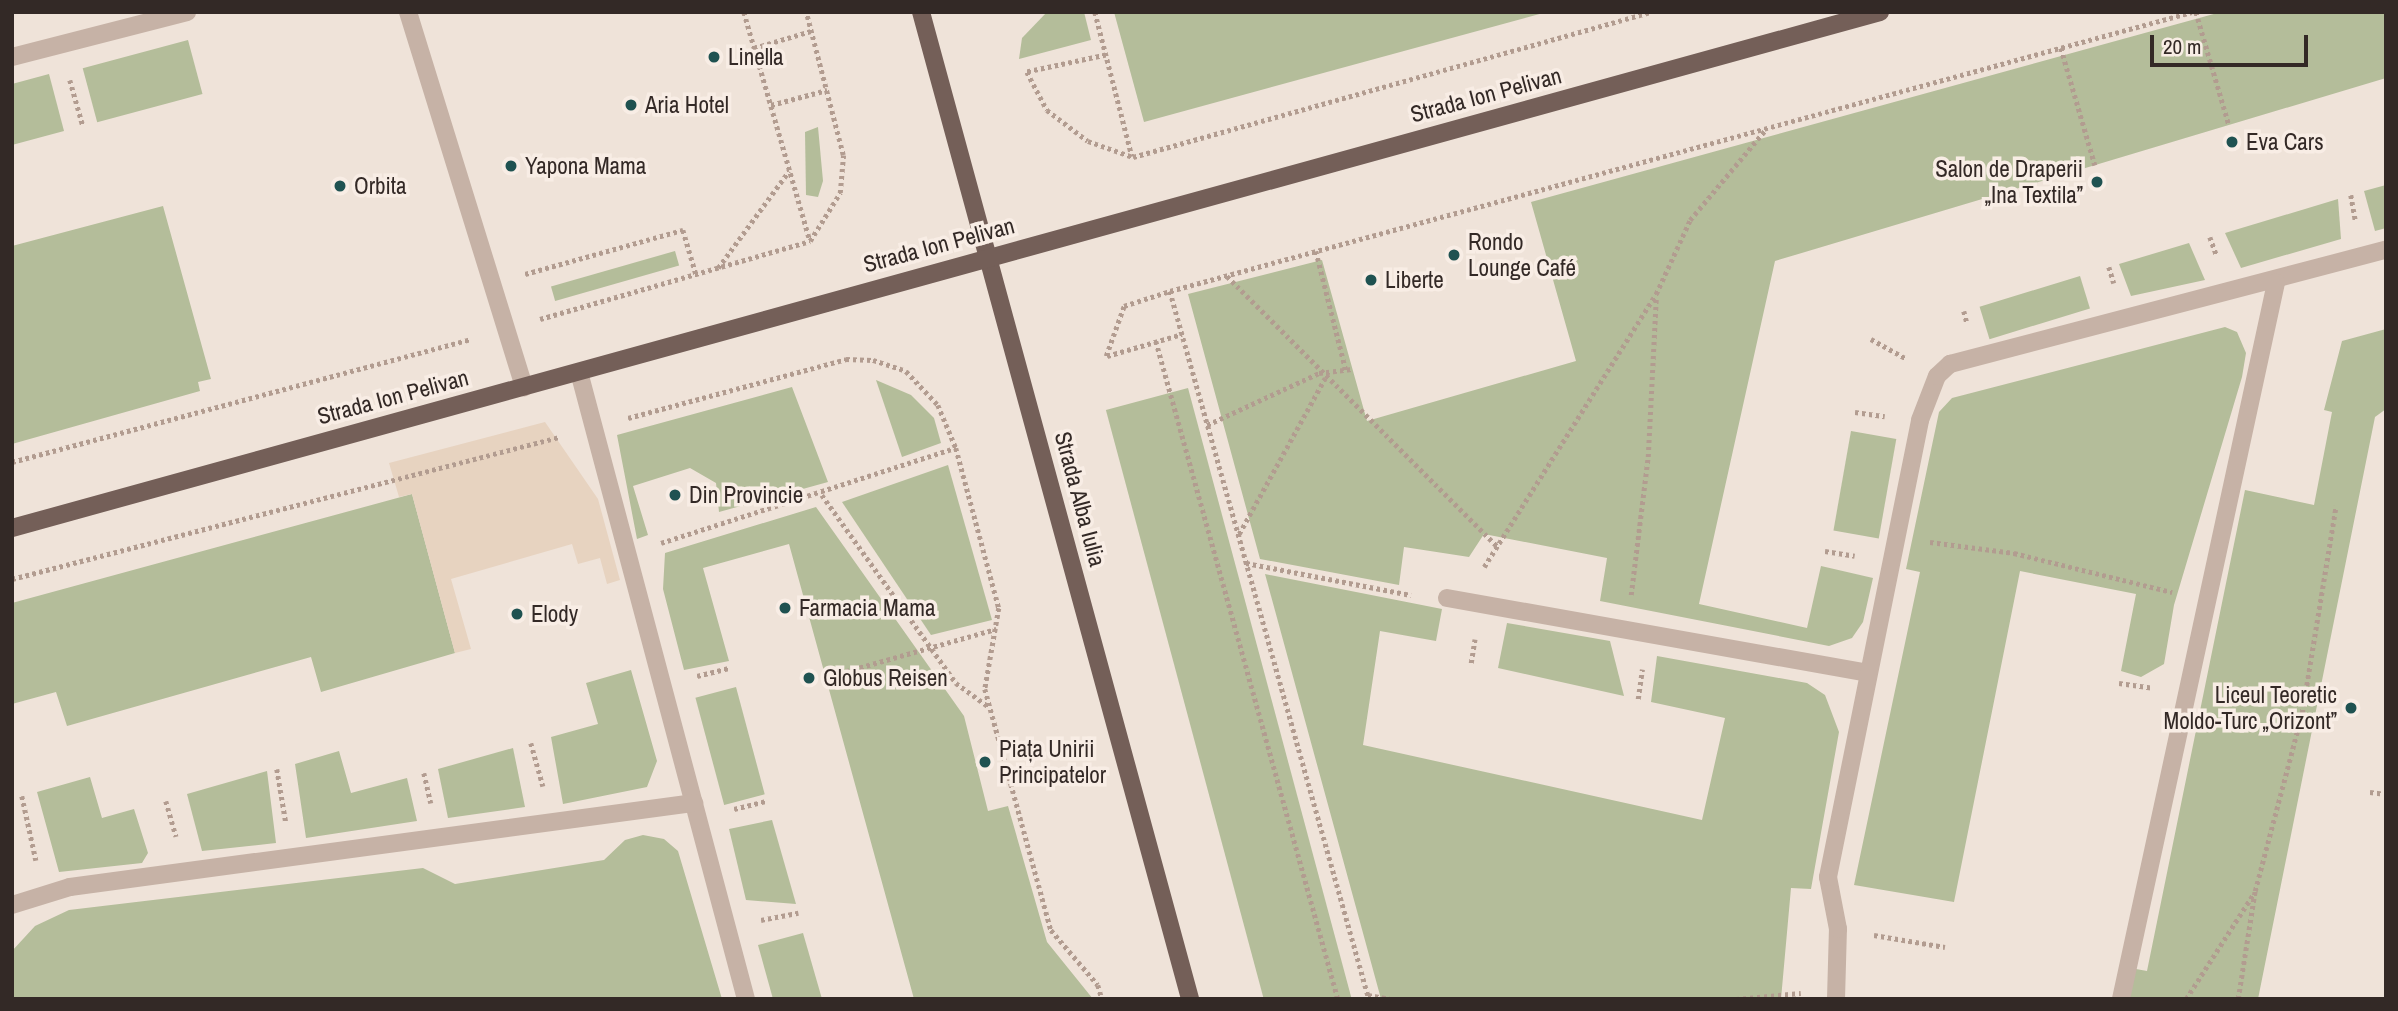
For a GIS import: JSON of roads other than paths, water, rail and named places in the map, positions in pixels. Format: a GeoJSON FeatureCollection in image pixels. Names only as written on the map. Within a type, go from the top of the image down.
{"type":"FeatureCollection","features":[{"type":"Feature","properties":{"kind":"main road","name":"Strada Alba Iulia"},"geometry":{"type":"LineString","coordinates":[[921,12],[1190,999]]}},
{"type":"Feature","properties":{"kind":"main road","name":"Strada Ion Pelivan"},"geometry":{"type":"LineString","coordinates":[[12,528],[1880,12]]}},
{"type":"Feature","properties":{"kind":"lane"},"geometry":{"type":"LineString","coordinates":[[12,57],[187,12]]}},
{"type":"Feature","properties":{"kind":"lane"},"geometry":{"type":"LineString","coordinates":[[408,12],[524,387]]}},
{"type":"Feature","properties":{"kind":"lane"},"geometry":{"type":"LineString","coordinates":[[1837,995],[1838,929],[1828,877],[1866,673],[1924,399],[1950,364],[2276,283],[2386,250]]}},
{"type":"Feature","properties":{"kind":"lane"},"geometry":{"type":"LineString","coordinates":[[2121,999],[2276,283]]}},
{"type":"Feature","properties":{"kind":"lane"},"geometry":{"type":"LineString","coordinates":[[579,372],[746,999]]}},
{"type":"Feature","properties":{"kind":"lane"},"geometry":{"type":"LineString","coordinates":[[1455,599],[1866,673]]}},
{"type":"Feature","properties":{"kind":"lane"},"geometry":{"type":"LineString","coordinates":[[12,905],[44,895],[694,803]]}},
{"type":"Feature","properties":{"kind":"place","name":"Linella"},"geometry":{"type":"Point","coordinates":[714,57]}},
{"type":"Feature","properties":{"kind":"place","name":"Aria Hotel"},"geometry":{"type":"Point","coordinates":[631,105]}},
{"type":"Feature","properties":{"kind":"place","name":"Eva Cars"},"geometry":{"type":"Point","coordinates":[2232,142]}},
{"type":"Feature","properties":{"kind":"place","name":"Yapona Mama"},"geometry":{"type":"Point","coordinates":[511,166]}},
{"type":"Feature","properties":{"kind":"place","name":"Salon de Draperii „Ina Textila”"},"geometry":{"type":"Point","coordinates":[2097,182]}},
{"type":"Feature","properties":{"kind":"place","name":"Orbita"},"geometry":{"type":"Point","coordinates":[340,186]}},
{"type":"Feature","properties":{"kind":"place","name":"Rondo Lounge Café"},"geometry":{"type":"Point","coordinates":[1454,255]}},
{"type":"Feature","properties":{"kind":"place","name":"Liberte"},"geometry":{"type":"Point","coordinates":[1371,280]}},
{"type":"Feature","properties":{"kind":"place","name":"Din Provincie"},"geometry":{"type":"Point","coordinates":[675,495]}},
{"type":"Feature","properties":{"kind":"place","name":"Farmacia Mama"},"geometry":{"type":"Point","coordinates":[785,608]}},
{"type":"Feature","properties":{"kind":"place","name":"Elody"},"geometry":{"type":"Point","coordinates":[517,614]}},
{"type":"Feature","properties":{"kind":"place","name":"Globus Reisen"},"geometry":{"type":"Point","coordinates":[809,678]}},
{"type":"Feature","properties":{"kind":"place","name":"Liceul Teoretic Moldo-Turc „Orizont”"},"geometry":{"type":"Point","coordinates":[2351,708]}},
{"type":"Feature","properties":{"kind":"place","name":"Piața Unirii Principatelor"},"geometry":{"type":"Point","coordinates":[985,762]}}]}
